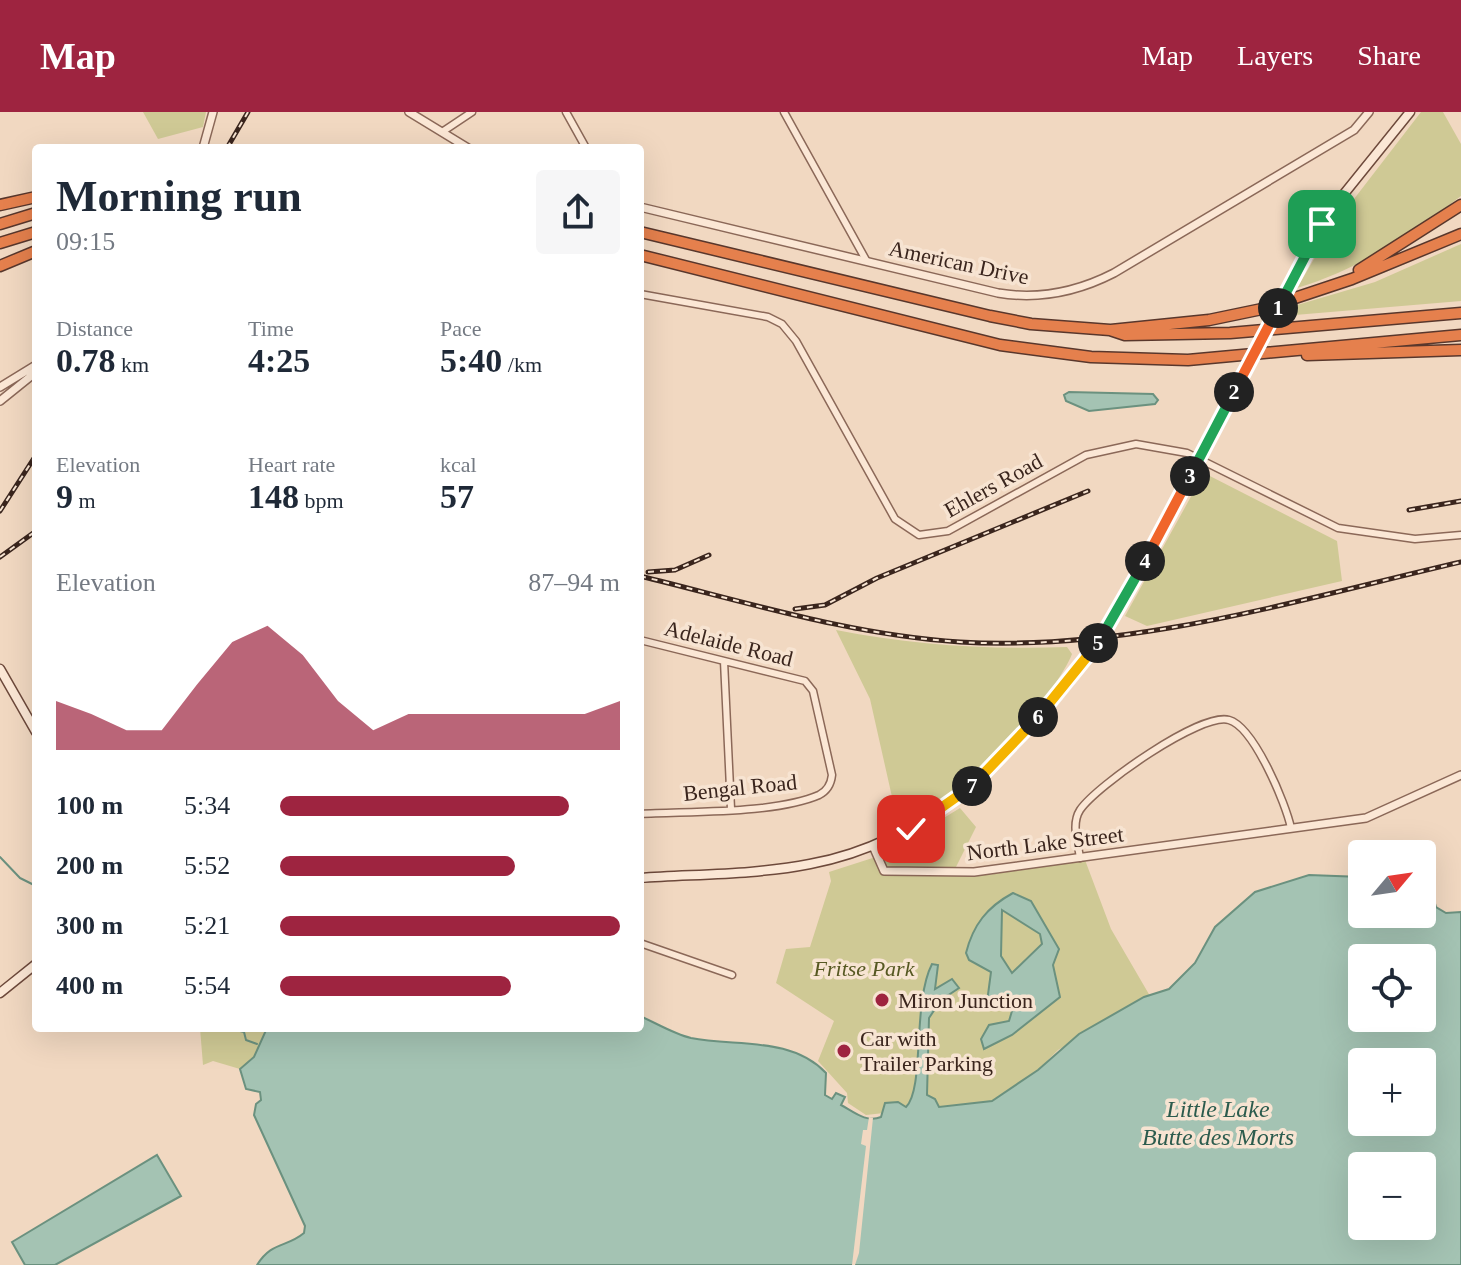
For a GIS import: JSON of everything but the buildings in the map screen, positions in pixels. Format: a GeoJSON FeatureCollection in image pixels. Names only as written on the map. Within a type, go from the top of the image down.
{"type":"FeatureCollection","features":[{"type":"Feature","properties":{"kind":"highway"},"geometry":{"type":"LineString","coordinates":[[0,205],[32,198]]}},
{"type":"Feature","properties":{"kind":"highway"},"geometry":{"type":"LineString","coordinates":[[1341,282],[1461,205]]}},
{"type":"Feature","properties":{"kind":"highway"},"geometry":{"type":"LineString","coordinates":[[0,224],[32,214]]}},
{"type":"Feature","properties":{"kind":"highway"},"geometry":{"type":"LineString","coordinates":[[0,243],[32,233]]}},
{"type":"Feature","properties":{"kind":"highway"},"geometry":{"type":"LineString","coordinates":[[644,233],[990,316],[1137,336],[1230,333],[1461,313]]}},
{"type":"Feature","properties":{"kind":"highway"},"geometry":{"type":"LineString","coordinates":[[1110,330],[1237,315],[1341,282],[1461,234]]}},
{"type":"Feature","properties":{"kind":"highway"},"geometry":{"type":"LineString","coordinates":[[0,266],[32,253]]}},
{"type":"Feature","properties":{"kind":"highway"},"geometry":{"type":"LineString","coordinates":[[644,256],[1000,345],[1043,352],[1145,361],[1461,335]]}},
{"type":"Feature","properties":{"kind":"highway"},"geometry":{"type":"LineString","coordinates":[[1270,352],[1291,357],[1461,350]]}},
{"type":"Feature","properties":{"kind":"main road"},"geometry":{"type":"LineString","coordinates":[[644,878],[798,866],[873,846],[929,818],[973,785],[1086,660],[1114,617],[1331,210],[1402,115],[1410,112]]}},
{"type":"Feature","properties":{"kind":"main road"},"geometry":{"type":"LineString","coordinates":[[0,669],[32,725]]}},
{"type":"Feature","properties":{"kind":"main road"},"geometry":{"type":"LineString","coordinates":[[0,993],[32,967]]}},
{"type":"Feature","properties":{"kind":"street"},"geometry":{"type":"LineString","coordinates":[[204,144],[213,112]]}},
{"type":"Feature","properties":{"kind":"street"},"geometry":{"type":"LineString","coordinates":[[409,112],[462,144]]}},
{"type":"Feature","properties":{"kind":"street"},"geometry":{"type":"LineString","coordinates":[[442,132],[472,112]]}},
{"type":"Feature","properties":{"kind":"street"},"geometry":{"type":"LineString","coordinates":[[566,112],[584,144]]}},
{"type":"Feature","properties":{"kind":"street"},"geometry":{"type":"LineString","coordinates":[[784,112],[866,260]]}},
{"type":"Feature","properties":{"kind":"street","name":"American Drive"},"geometry":{"type":"LineString","coordinates":[[644,208],[1017,296],[1047,295],[1081,287],[1114,273],[1358,128],[1369,112]]}},
{"type":"Feature","properties":{"kind":"street","name":"Ehlers Road"},"geometry":{"type":"LineString","coordinates":[[644,295],[768,317],[782,324],[796,341],[895,519],[919,535],[944,533],[1099,450],[1127,445],[1157,446],[1199,459],[1338,528],[1415,539],[1461,535]]}},
{"type":"Feature","properties":{"kind":"street"},"geometry":{"type":"LineString","coordinates":[[0,387],[32,367]]}},
{"type":"Feature","properties":{"kind":"street"},"geometry":{"type":"LineString","coordinates":[[0,401],[32,375]]}},
{"type":"Feature","properties":{"kind":"street","name":"Adelaide Road"},"geometry":{"type":"LineString","coordinates":[[644,641],[809,684]]}},
{"type":"Feature","properties":{"kind":"street"},"geometry":{"type":"LineString","coordinates":[[724,661],[731,809]]}},
{"type":"Feature","properties":{"kind":"street","name":"Bengal Road"},"geometry":{"type":"LineString","coordinates":[[644,814],[731,809],[815,796],[829,785],[832,771],[809,684]]}},
{"type":"Feature","properties":{"kind":"street"},"geometry":{"type":"LineString","coordinates":[[1080,858],[1076,821],[1086,804],[1160,748],[1216,719],[1235,723],[1245,733],[1283,799],[1291,828]]}},
{"type":"Feature","properties":{"kind":"street","name":"North Lake Street"},"geometry":{"type":"LineString","coordinates":[[873,846],[886,871],[974,872],[1378,815],[1461,775]]}},
{"type":"Feature","properties":{"kind":"street"},"geometry":{"type":"LineString","coordinates":[[644,944],[732,975]]}},
{"type":"Feature","properties":{"kind":"green space"},"geometry":{"type":"Polygon","coordinates":[[[143,112],[206,112],[203,127],[158,139],[143,112]]]}},
{"type":"Feature","properties":{"kind":"green space"},"geometry":{"type":"Polygon","coordinates":[[[1421,112],[1443,112],[1461,144],[1461,196],[1384,250],[1297,288],[1334,225],[1421,112]]]}},
{"type":"Feature","properties":{"kind":"green space"},"geometry":{"type":"Polygon","coordinates":[[[1461,244],[1461,301],[1283,316],[1287,308],[1375,282],[1461,244]]]}},
{"type":"Feature","properties":{"kind":"green space"},"geometry":{"type":"Polygon","coordinates":[[[1204,473],[1337,541],[1342,581],[1147,626],[1125,616],[1204,473]]]}},
{"type":"Feature","properties":{"kind":"green space"},"geometry":{"type":"Polygon","coordinates":[[[836,630],[951,645],[1067,647],[1072,654],[1044,699],[997,752],[944,799],[899,828],[870,699],[836,630]]]}},
{"type":"Feature","properties":{"kind":"green space","name":"Fritse Park"},"geometry":{"type":"Polygon","coordinates":[[[960,808],[976,827],[952,875],[988,875],[1085,860],[1111,929],[1150,996],[1058,1050],[1038,1070],[992,1101],[866,1115],[848,1103],[847,1093],[818,1061],[834,1021],[776,983],[786,949],[810,947],[831,881],[829,872],[885,854],[960,808]]]}},
{"type":"Feature","properties":{"kind":"green space"},"geometry":{"type":"Polygon","coordinates":[[[200,1032],[265,1032],[254,1057],[240,1069],[213,1061],[203,1065],[200,1032]]]}},
{"type":"Feature","properties":{"kind":"water"},"geometry":{"type":"Polygon","coordinates":[[[1069,392],[1153,394],[1158,400],[1155,404],[1089,411],[1066,401],[1064,395],[1069,392]]]}},
{"type":"Feature","properties":{"kind":"water","name":"Little Lake Butte des Morts"},"geometry":{"type":"Polygon","coordinates":[[[1309,875],[1348,876],[1348,928],[1436,928],[1436,907],[1446,913],[1461,912],[1461,1265],[257,1265],[268,1252],[304,1233],[305,1226],[254,1115],[256,1104],[261,1100],[260,1092],[246,1089],[240,1069],[254,1057],[265,1032],[644,1032],[644,1018],[691,1038],[762,1045],[796,1053],[826,1073],[825,1095],[832,1099],[836,1093],[845,1097],[841,1105],[870,1119],[881,1117],[885,1103],[898,1102],[906,1107],[912,1097],[922,1000],[932,964],[938,965],[935,989],[952,979],[959,988],[941,1000],[929,1018],[927,1095],[935,1099],[939,1107],[992,1101],[1038,1070],[1079,1034],[1144,997],[1169,989],[1195,963],[1215,927],[1255,892],[1309,875]]]}},
{"type":"Feature","properties":{"kind":"water"},"geometry":{"type":"Polygon","coordinates":[[[1013,893],[1031,901],[1059,949],[1053,965],[1060,997],[1012,1035],[984,1049],[981,1039],[989,1025],[1009,1021],[1012,1011],[1008,1006],[987,1002],[991,972],[969,960],[966,953],[982,918],[1013,893]],[[1002,910],[1001,956],[1012,973],[1042,944],[1040,934],[1002,910]]]}},
{"type":"Feature","properties":{"kind":"water"},"geometry":{"type":"Polygon","coordinates":[[[157,1155],[181,1196],[55,1265],[25,1265],[12,1242],[157,1155]]]}},
{"type":"Feature","properties":{"kind":"pier"},"geometry":{"type":"Polygon","coordinates":[[[869,1117],[873,1118],[859,1253],[855,1265],[852,1265],[866,1146],[861,1144],[869,1117]]]}},
{"type":"Feature","properties":{"kind":"waterway"},"geometry":{"type":"LineString","coordinates":[[0,857],[20,878],[32,884]]}},
{"type":"Feature","properties":{"kind":"waterway"},"geometry":{"type":"LineString","coordinates":[[244,1032],[246,1040],[257,1044]]}},
{"type":"Feature","properties":{"kind":"railway"},"geometry":{"type":"LineString","coordinates":[[229,144],[248,112]]}},
{"type":"Feature","properties":{"kind":"railway"},"geometry":{"type":"LineString","coordinates":[[0,511],[32,461]]}},
{"type":"Feature","properties":{"kind":"railway"},"geometry":{"type":"LineString","coordinates":[[795,609],[825,605],[877,578],[1088,491]]}},
{"type":"Feature","properties":{"kind":"railway"},"geometry":{"type":"LineString","coordinates":[[1409,510],[1461,501]]}},
{"type":"Feature","properties":{"kind":"railway"},"geometry":{"type":"LineString","coordinates":[[0,557],[32,534]]}},
{"type":"Feature","properties":{"kind":"railway"},"geometry":{"type":"LineString","coordinates":[[648,572],[675,570],[709,555]]}},
{"type":"Feature","properties":{"kind":"railway"},"geometry":{"type":"LineString","coordinates":[[644,577],[799,616],[879,632],[960,642],[1024,643],[1087,639],[1213,620],[1461,562]]}},
{"type":"Feature","properties":{"kind":"place","name":"Miron Junction"},"geometry":{"type":"Point","coordinates":[882,1000]}},
{"type":"Feature","properties":{"kind":"place","name":"Car with Trailer Parking"},"geometry":{"type":"Point","coordinates":[844,1051]}},
{"type":"Feature","properties":{"kind":"route"},"geometry":{"type":"LineString","coordinates":[[911,829],[952,802],[983,776],[1062,690],[1095,647],[1138,575],[1322,224]]}}]}
